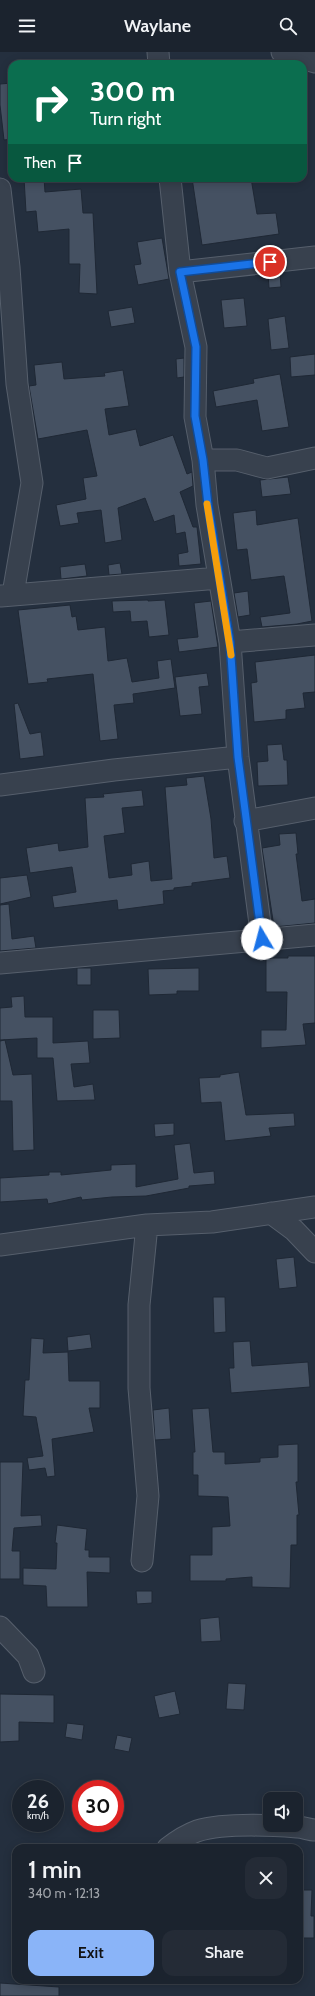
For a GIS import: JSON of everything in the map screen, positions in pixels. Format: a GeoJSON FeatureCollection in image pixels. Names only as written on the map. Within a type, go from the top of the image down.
{"type":"FeatureCollection","features":[{"type":"Feature","properties":{"kind":"street"},"geometry":{"type":"LineString","coordinates":[[282,52],[315,62]]}},
{"type":"Feature","properties":{"kind":"street"},"geometry":{"type":"LineString","coordinates":[[170,182],[180,272],[196,347],[195,416],[203,460],[218,578],[230,642],[238,757],[245,821],[262,939]]}},
{"type":"Feature","properties":{"kind":"street"},"geometry":{"type":"LineString","coordinates":[[0,189],[9,267],[17,384],[32,483],[6,595],[218,578]]}},
{"type":"Feature","properties":{"kind":"street"},"geometry":{"type":"LineString","coordinates":[[180,272],[315,257]]}},
{"type":"Feature","properties":{"kind":"street"},"geometry":{"type":"LineString","coordinates":[[203,460],[237,460],[267,468],[315,458]]}},
{"type":"Feature","properties":{"kind":"street"},"geometry":{"type":"LineString","coordinates":[[230,642],[315,635]]}},
{"type":"Feature","properties":{"kind":"street"},"geometry":{"type":"LineString","coordinates":[[0,784],[238,757]]}},
{"type":"Feature","properties":{"kind":"street"},"geometry":{"type":"LineString","coordinates":[[245,821],[315,808]]}},
{"type":"Feature","properties":{"kind":"street"},"geometry":{"type":"LineString","coordinates":[[0,963],[315,935]]}},
{"type":"Feature","properties":{"kind":"street"},"geometry":{"type":"LineString","coordinates":[[0,1245],[147,1226],[212,1222],[315,1207]]}},
{"type":"Feature","properties":{"kind":"street"},"geometry":{"type":"LineString","coordinates":[[271,1213],[294,1230],[315,1252]]}},
{"type":"Feature","properties":{"kind":"street"},"geometry":{"type":"LineString","coordinates":[[142,1561],[148,1496],[139,1388],[139,1305],[143,1284],[147,1226]]}},
{"type":"Feature","properties":{"kind":"street"},"geometry":{"type":"LineString","coordinates":[[294,1230],[315,1226]]}},
{"type":"Feature","properties":{"kind":"street"},"geometry":{"type":"LineString","coordinates":[[0,1627],[28,1656],[34,1672]]}},
{"type":"Feature","properties":{"kind":"street"},"geometry":{"type":"LineString","coordinates":[[174,1844],[184,1837],[198,1831],[215,1828],[240,1826],[298,1827],[315,1830]]}},
{"type":"Feature","properties":{"kind":"building"},"geometry":{"type":"Polygon","coordinates":[[[8,83],[8,140],[4,140],[0,105],[0,84],[8,83]]]}},
{"type":"Feature","properties":{"kind":"building"},"geometry":{"type":"Polygon","coordinates":[[[24,182],[44,182],[45,192],[81,189],[83,213],[93,213],[97,294],[79,293],[80,264],[69,264],[69,229],[38,232],[36,211],[26,212],[24,182]]]}},
{"type":"Feature","properties":{"kind":"building"},"geometry":{"type":"Polygon","coordinates":[[[193,182],[252,182],[257,214],[276,213],[279,234],[202,245],[193,182]]]}},
{"type":"Feature","properties":{"kind":"building"},"geometry":{"type":"Polygon","coordinates":[[[162,238],[169,279],[138,285],[134,265],[141,264],[137,242],[162,238]]]}},
{"type":"Feature","properties":{"kind":"building"},"geometry":{"type":"Polygon","coordinates":[[[280,273],[281,287],[269,288],[268,274],[280,273]]]}},
{"type":"Feature","properties":{"kind":"building"},"geometry":{"type":"Polygon","coordinates":[[[244,298],[247,326],[224,328],[221,300],[244,298]]]}},
{"type":"Feature","properties":{"kind":"building"},"geometry":{"type":"Polygon","coordinates":[[[132,307],[135,323],[111,327],[108,311],[132,307]]]}},
{"type":"Feature","properties":{"kind":"building"},"geometry":{"type":"Polygon","coordinates":[[[285,316],[289,348],[271,350],[268,319],[285,316]]]}},
{"type":"Feature","properties":{"kind":"building"},"geometry":{"type":"Polygon","coordinates":[[[315,354],[315,375],[291,377],[290,357],[315,354]]]}},
{"type":"Feature","properties":{"kind":"building"},"geometry":{"type":"Polygon","coordinates":[[[184,358],[184,377],[177,378],[176,359],[184,358]]]}},
{"type":"Feature","properties":{"kind":"building"},"geometry":{"type":"Polygon","coordinates":[[[62,362],[64,379],[105,376],[104,373],[123,370],[129,406],[105,409],[109,435],[136,429],[140,446],[173,435],[187,474],[192,472],[193,486],[180,492],[193,527],[197,527],[201,564],[179,566],[178,554],[188,552],[185,532],[176,534],[174,515],[154,522],[145,498],[118,508],[122,540],[105,543],[101,510],[77,513],[79,523],[60,526],[56,505],[86,499],[83,478],[97,476],[87,430],[38,439],[29,386],[36,385],[34,365],[62,362]]]}},
{"type":"Feature","properties":{"kind":"building"},"geometry":{"type":"Polygon","coordinates":[[[280,374],[289,427],[262,431],[257,400],[216,407],[213,391],[254,383],[253,379],[280,374]]]}},
{"type":"Feature","properties":{"kind":"building"},"geometry":{"type":"Polygon","coordinates":[[[288,477],[291,494],[262,497],[260,480],[288,477]]]}},
{"type":"Feature","properties":{"kind":"building"},"geometry":{"type":"Polygon","coordinates":[[[256,510],[257,525],[298,518],[312,621],[262,627],[260,617],[290,613],[284,576],[251,580],[247,549],[237,550],[233,513],[256,510]]]}},
{"type":"Feature","properties":{"kind":"building"},"geometry":{"type":"Polygon","coordinates":[[[120,563],[122,574],[109,575],[108,565],[120,563]]]}},
{"type":"Feature","properties":{"kind":"building"},"geometry":{"type":"Polygon","coordinates":[[[85,564],[87,576],[61,579],[60,567],[85,564]]]}},
{"type":"Feature","properties":{"kind":"building"},"geometry":{"type":"Polygon","coordinates":[[[248,591],[250,615],[238,617],[234,593],[248,591]]]}},
{"type":"Feature","properties":{"kind":"building"},"geometry":{"type":"Polygon","coordinates":[[[165,600],[169,635],[149,637],[147,621],[131,622],[130,611],[113,612],[112,601],[165,600]]]}},
{"type":"Feature","properties":{"kind":"building"},"geometry":{"type":"Polygon","coordinates":[[[211,601],[218,647],[179,652],[177,639],[198,637],[194,603],[211,601]]]}},
{"type":"Feature","properties":{"kind":"building"},"geometry":{"type":"Polygon","coordinates":[[[70,605],[72,617],[76,616],[78,630],[105,627],[108,661],[127,658],[132,682],[159,678],[157,661],[171,659],[175,688],[133,694],[134,703],[114,705],[118,739],[100,741],[93,674],[47,679],[48,682],[28,684],[18,610],[70,605]]]}},
{"type":"Feature","properties":{"kind":"building"},"geometry":{"type":"Polygon","coordinates":[[[315,655],[315,692],[303,693],[305,708],[286,710],[286,719],[254,722],[251,683],[257,682],[255,662],[315,655]]]}},
{"type":"Feature","properties":{"kind":"building"},"geometry":{"type":"Polygon","coordinates":[[[207,673],[209,686],[199,687],[202,714],[180,716],[175,677],[207,673]]]}},
{"type":"Feature","properties":{"kind":"building"},"geometry":{"type":"Polygon","coordinates":[[[18,703],[30,734],[41,732],[44,756],[20,759],[14,704],[18,703]]]}},
{"type":"Feature","properties":{"kind":"building"},"geometry":{"type":"Polygon","coordinates":[[[282,744],[284,760],[287,760],[288,785],[258,786],[257,762],[268,761],[267,745],[282,744]]]}},
{"type":"Feature","properties":{"kind":"building"},"geometry":{"type":"Polygon","coordinates":[[[204,776],[211,819],[214,858],[227,856],[230,878],[192,883],[192,886],[163,891],[164,904],[118,910],[117,900],[54,908],[52,896],[76,892],[72,867],[30,873],[26,848],[58,843],[59,851],[88,847],[85,798],[104,797],[103,794],[142,790],[144,806],[122,808],[125,833],[104,836],[109,878],[132,875],[131,864],[149,861],[151,881],[172,879],[165,787],[187,785],[186,778],[204,776]]]}},
{"type":"Feature","properties":{"kind":"building"},"geometry":{"type":"Polygon","coordinates":[[[296,833],[298,854],[296,854],[302,901],[315,899],[315,923],[274,927],[262,848],[280,845],[279,834],[296,833]]]}},
{"type":"Feature","properties":{"kind":"building"},"geometry":{"type":"Polygon","coordinates":[[[27,875],[31,897],[0,904],[0,878],[27,875]]]}},
{"type":"Feature","properties":{"kind":"building"},"geometry":{"type":"Polygon","coordinates":[[[9,904],[12,939],[34,936],[36,948],[0,951],[0,905],[9,904]]]}},
{"type":"Feature","properties":{"kind":"building"},"geometry":{"type":"Polygon","coordinates":[[[288,956],[315,956],[315,1023],[303,1024],[306,1045],[261,1048],[261,1030],[286,1030],[287,992],[266,992],[266,958],[288,958],[288,956]]]}},
{"type":"Feature","properties":{"kind":"building"},"geometry":{"type":"Polygon","coordinates":[[[77,968],[91,968],[91,985],[77,985],[77,968]]]}},
{"type":"Feature","properties":{"kind":"building"},"geometry":{"type":"Polygon","coordinates":[[[199,968],[199,991],[177,991],[177,994],[149,995],[148,969],[199,968]]]}},
{"type":"Feature","properties":{"kind":"building"},"geometry":{"type":"Polygon","coordinates":[[[24,996],[25,1017],[53,1017],[53,1043],[88,1041],[90,1063],[71,1064],[74,1087],[93,1084],[95,1100],[57,1101],[53,1058],[37,1058],[37,1038],[0,1040],[0,1008],[12,1007],[11,997],[24,996]]]}},
{"type":"Feature","properties":{"kind":"building"},"geometry":{"type":"Polygon","coordinates":[[[93,1010],[119,1010],[120,1038],[93,1039],[93,1010]]]}},
{"type":"Feature","properties":{"kind":"building"},"geometry":{"type":"Polygon","coordinates":[[[5,1040],[13,1075],[32,1074],[34,1150],[13,1151],[12,1101],[0,1101],[0,1041],[5,1040]]]}},
{"type":"Feature","properties":{"kind":"building"},"geometry":{"type":"Polygon","coordinates":[[[239,1072],[246,1115],[294,1113],[295,1126],[269,1128],[271,1136],[225,1141],[221,1102],[201,1103],[199,1078],[220,1077],[220,1075],[239,1072]]]}},
{"type":"Feature","properties":{"kind":"building"},"geometry":{"type":"Polygon","coordinates":[[[174,1123],[174,1135],[155,1137],[154,1124],[174,1123]]]}},
{"type":"Feature","properties":{"kind":"building"},"geometry":{"type":"Polygon","coordinates":[[[190,1143],[194,1173],[214,1171],[215,1184],[189,1186],[189,1188],[146,1196],[82,1200],[81,1197],[48,1204],[47,1199],[0,1202],[0,1178],[49,1175],[49,1172],[61,1172],[61,1175],[111,1170],[111,1165],[136,1164],[136,1187],[178,1179],[174,1145],[190,1143]]]}},
{"type":"Feature","properties":{"kind":"building"},"geometry":{"type":"Polygon","coordinates":[[[294,1257],[297,1287],[279,1289],[276,1259],[294,1257]]]}},
{"type":"Feature","properties":{"kind":"building"},"geometry":{"type":"Polygon","coordinates":[[[213,1297],[225,1297],[226,1332],[214,1333],[213,1297]]]}},
{"type":"Feature","properties":{"kind":"building"},"geometry":{"type":"Polygon","coordinates":[[[90,1334],[92,1348],[68,1351],[67,1337],[90,1334]]]}},
{"type":"Feature","properties":{"kind":"building"},"geometry":{"type":"Polygon","coordinates":[[[31,1338],[44,1339],[43,1353],[68,1352],[69,1381],[100,1381],[100,1408],[89,1408],[94,1432],[52,1439],[55,1476],[47,1477],[45,1468],[29,1470],[27,1458],[43,1456],[36,1417],[23,1416],[25,1380],[29,1380],[31,1338]]]}},
{"type":"Feature","properties":{"kind":"building"},"geometry":{"type":"Polygon","coordinates":[[[250,1341],[252,1366],[308,1362],[310,1387],[231,1393],[229,1368],[234,1368],[233,1342],[250,1341]]]}},
{"type":"Feature","properties":{"kind":"building"},"geometry":{"type":"Polygon","coordinates":[[[169,1408],[171,1439],[155,1440],[153,1410],[169,1408]]]}},
{"type":"Feature","properties":{"kind":"building"},"geometry":{"type":"Polygon","coordinates":[[[209,1408],[213,1452],[225,1452],[225,1464],[260,1462],[260,1458],[278,1457],[278,1445],[298,1444],[298,1482],[296,1482],[299,1515],[297,1515],[297,1545],[291,1545],[290,1588],[252,1587],[252,1577],[226,1579],[226,1581],[190,1581],[190,1555],[212,1555],[212,1527],[230,1526],[228,1497],[198,1496],[198,1475],[193,1475],[193,1452],[195,1452],[192,1409],[209,1408]]]}},
{"type":"Feature","properties":{"kind":"building"},"geometry":{"type":"Polygon","coordinates":[[[0,1462],[23,1462],[21,1516],[41,1515],[42,1526],[14,1528],[12,1551],[20,1551],[20,1579],[0,1579],[0,1462]]]}},
{"type":"Feature","properties":{"kind":"building"},"geometry":{"type":"Polygon","coordinates":[[[57,1525],[87,1529],[85,1550],[89,1550],[89,1557],[110,1557],[110,1573],[87,1572],[88,1607],[47,1607],[46,1586],[23,1585],[23,1568],[56,1569],[57,1543],[55,1543],[57,1525]]]}},
{"type":"Feature","properties":{"kind":"building"},"geometry":{"type":"Polygon","coordinates":[[[136,1591],[152,1591],[152,1603],[137,1604],[136,1591]]]}},
{"type":"Feature","properties":{"kind":"building"},"geometry":{"type":"Polygon","coordinates":[[[219,1617],[221,1641],[201,1642],[200,1619],[219,1617]]]}},
{"type":"Feature","properties":{"kind":"building"},"geometry":{"type":"Polygon","coordinates":[[[228,1683],[246,1684],[244,1710],[226,1709],[228,1683]]]}},
{"type":"Feature","properties":{"kind":"building"},"geometry":{"type":"Polygon","coordinates":[[[175,1691],[180,1714],[159,1718],[154,1696],[175,1691]]]}},
{"type":"Feature","properties":{"kind":"building"},"geometry":{"type":"Polygon","coordinates":[[[0,1694],[54,1695],[54,1723],[19,1722],[19,1741],[0,1742],[0,1694]]]}},
{"type":"Feature","properties":{"kind":"building"},"geometry":{"type":"Polygon","coordinates":[[[67,1723],[84,1725],[82,1740],[65,1737],[67,1723]]]}},
{"type":"Feature","properties":{"kind":"building"},"geometry":{"type":"Polygon","coordinates":[[[117,1735],[132,1738],[129,1752],[114,1749],[117,1735]]]}},
{"type":"Feature","properties":{"kind":"building"},"geometry":{"type":"Polygon","coordinates":[[[303,1890],[312,1890],[311,1916],[314,1916],[314,1938],[303,1938],[303,1890]]]}},
{"type":"Feature","properties":{"kind":"building"},"geometry":{"type":"Polygon","coordinates":[[[0,1983],[59,1987],[59,1996],[0,1996],[0,1983]]]}},
{"type":"Feature","properties":{"kind":"slow traffic"},"geometry":{"type":"LineString","coordinates":[[207,504],[231,655]]}},
{"type":"Feature","properties":{"kind":"route"},"geometry":{"type":"LineString","coordinates":[[262,939],[245,821],[238,757],[230,642],[218,578],[203,460],[195,416],[196,347],[180,272],[270,262]]}}]}
